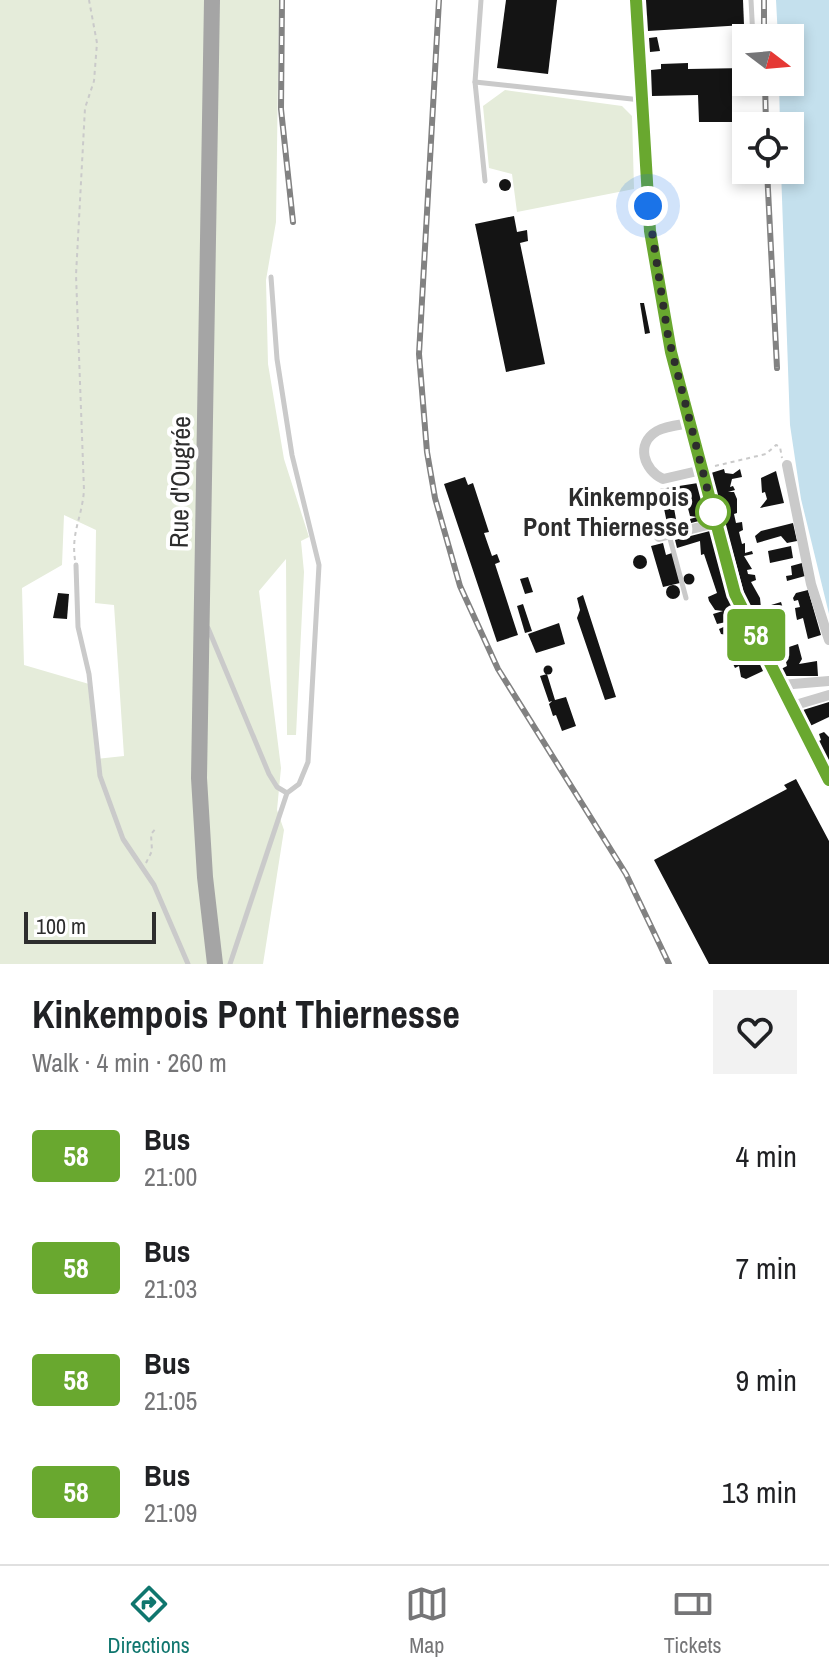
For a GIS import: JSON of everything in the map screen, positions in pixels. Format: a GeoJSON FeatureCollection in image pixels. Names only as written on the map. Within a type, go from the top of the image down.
{"type":"FeatureCollection","features":[{"type":"Feature","properties":{"kind":"main road","name":"Rue d'Ougrée"},"geometry":{"type":"LineString","coordinates":[[212,0],[199,778],[205,877],[215,964]]}},
{"type":"Feature","properties":{"kind":"street"},"geometry":{"type":"LineString","coordinates":[[636,0],[651,242],[668,336],[735,594],[829,780]]}},
{"type":"Feature","properties":{"kind":"street"},"geometry":{"type":"LineString","coordinates":[[690,423],[659,430],[651,435],[644,450],[645,460],[652,472],[663,479],[671,480],[702,470]]}},
{"type":"Feature","properties":{"kind":"street"},"geometry":{"type":"LineString","coordinates":[[787,465],[811,584],[829,640]]}},
{"type":"Feature","properties":{"kind":"street"},"geometry":{"type":"LineString","coordinates":[[664,536],[716,523]]}},
{"type":"Feature","properties":{"kind":"street"},"geometry":{"type":"LineString","coordinates":[[781,685],[829,681]]}},
{"type":"Feature","properties":{"kind":"street"},"geometry":{"type":"LineString","coordinates":[[792,706],[829,695]]}},
{"type":"Feature","properties":{"kind":"lane"},"geometry":{"type":"LineString","coordinates":[[481,0],[475,82],[485,181]]}},
{"type":"Feature","properties":{"kind":"lane"},"geometry":{"type":"LineString","coordinates":[[751,0],[752,24]]}},
{"type":"Feature","properties":{"kind":"lane"},"geometry":{"type":"LineString","coordinates":[[475,82],[642,100]]}},
{"type":"Feature","properties":{"kind":"lane"},"geometry":{"type":"LineString","coordinates":[[230,964],[287,793],[299,784],[308,762],[319,565],[292,455],[277,359],[271,277]]}},
{"type":"Feature","properties":{"kind":"lane"},"geometry":{"type":"LineString","coordinates":[[664,536],[686,598]]}},
{"type":"Feature","properties":{"kind":"lane"},"geometry":{"type":"LineString","coordinates":[[76,565],[78,627],[89,674],[98,768],[123,839],[144,868],[163,903],[188,964]]}},
{"type":"Feature","properties":{"kind":"lane"},"geometry":{"type":"LineString","coordinates":[[202,612],[269,774],[287,793]]}},
{"type":"Feature","properties":{"kind":"path"},"geometry":{"type":"LineString","coordinates":[[76,565],[71,537],[82,512],[84,490],[76,275],[85,108],[94,81],[97,43],[89,0]]}},
{"type":"Feature","properties":{"kind":"path"},"geometry":{"type":"LineString","coordinates":[[702,470],[766,454],[776,445],[780,447],[782,459],[787,465]]}},
{"type":"Feature","properties":{"kind":"path"},"geometry":{"type":"LineString","coordinates":[[144,868],[152,851],[151,834],[157,827]]}},
{"type":"Feature","properties":{"kind":"green space"},"geometry":{"type":"Polygon","coordinates":[[[0,0],[279,0],[276,222],[266,280],[268,364],[284,459],[309,537],[301,541],[304,572],[296,735],[287,735],[286,559],[259,591],[281,768],[277,810],[284,830],[263,964],[0,964],[0,0]],[[64,515],[62,565],[22,588],[24,665],[89,684],[96,759],[124,756],[114,605],[95,603],[96,530],[64,515]]]}},
{"type":"Feature","properties":{"kind":"green space"},"geometry":{"type":"Polygon","coordinates":[[[505,90],[622,106],[632,116],[634,189],[517,212],[512,174],[489,168],[483,106],[505,90]]]}},
{"type":"Feature","properties":{"kind":"water"},"geometry":{"type":"Polygon","coordinates":[[[776,0],[829,0],[829,614],[801,499],[790,425],[781,184],[804,184],[804,112],[780,112],[779,96],[804,96],[804,24],[777,24],[776,0]]]}},
{"type":"Feature","properties":{"kind":"building"},"geometry":{"type":"Polygon","coordinates":[[[506,0],[557,0],[548,74],[497,68],[506,0]]]}},
{"type":"Feature","properties":{"kind":"building"},"geometry":{"type":"Polygon","coordinates":[[[646,0],[743,0],[744,24],[648,31],[646,0]]]}},
{"type":"Feature","properties":{"kind":"building"},"geometry":{"type":"Polygon","coordinates":[[[657,37],[660,51],[650,52],[649,38],[657,37]]]}},
{"type":"Feature","properties":{"kind":"building"},"geometry":{"type":"Polygon","coordinates":[[[688,63],[688,69],[732,68],[732,122],[699,122],[698,95],[652,96],[651,70],[661,69],[661,64],[688,63]]]}},
{"type":"Feature","properties":{"kind":"building"},"geometry":{"type":"Polygon","coordinates":[[[500,180],[510,180],[510,190],[500,190],[500,180]]]}},
{"type":"Feature","properties":{"kind":"building"},"geometry":{"type":"Polygon","coordinates":[[[514,216],[517,232],[527,230],[528,241],[520,243],[545,364],[506,372],[475,224],[514,216]]]}},
{"type":"Feature","properties":{"kind":"building"},"geometry":{"type":"Polygon","coordinates":[[[640,303],[644,303],[650,333],[645,334],[640,303]]]}},
{"type":"Feature","properties":{"kind":"building"},"geometry":{"type":"Polygon","coordinates":[[[724,469],[725,473],[733,474],[740,469],[742,477],[732,479],[730,487],[733,486],[735,490],[728,492],[734,492],[737,499],[737,513],[734,514],[736,523],[742,522],[743,530],[739,532],[742,544],[745,543],[745,553],[752,551],[753,554],[744,556],[752,569],[747,570],[748,574],[755,575],[756,580],[751,582],[760,598],[761,608],[781,602],[786,618],[772,623],[777,641],[786,638],[789,647],[798,644],[802,659],[799,664],[817,661],[818,676],[784,676],[781,669],[787,666],[782,646],[770,650],[759,627],[768,624],[767,619],[757,623],[746,600],[711,473],[724,469]]]}},
{"type":"Feature","properties":{"kind":"building"},"geometry":{"type":"Polygon","coordinates":[[[776,471],[784,503],[760,508],[767,499],[765,492],[762,493],[761,478],[776,471]]]}},
{"type":"Feature","properties":{"kind":"building"},"geometry":{"type":"Polygon","coordinates":[[[465,477],[468,485],[473,483],[489,532],[484,533],[492,556],[497,554],[500,562],[495,564],[518,635],[497,642],[444,484],[465,477]]]}},
{"type":"Feature","properties":{"kind":"building"},"geometry":{"type":"Polygon","coordinates":[[[698,483],[707,519],[691,523],[690,519],[697,517],[690,516],[684,493],[671,492],[676,519],[675,526],[668,528],[660,489],[698,483]]]}},
{"type":"Feature","properties":{"kind":"building"},"geometry":{"type":"Polygon","coordinates":[[[793,523],[797,541],[787,543],[781,536],[757,543],[755,536],[761,531],[793,523]]]}},
{"type":"Feature","properties":{"kind":"building"},"geometry":{"type":"Polygon","coordinates":[[[710,531],[732,604],[763,671],[746,679],[741,677],[739,666],[735,668],[725,647],[731,644],[728,638],[733,636],[721,634],[719,629],[728,625],[726,622],[717,624],[713,614],[723,611],[715,610],[709,601],[708,597],[717,593],[704,554],[701,555],[700,541],[677,548],[675,540],[710,531]]]}},
{"type":"Feature","properties":{"kind":"building"},"geometry":{"type":"Polygon","coordinates":[[[663,543],[666,555],[672,553],[680,583],[663,587],[651,546],[663,543]]]}},
{"type":"Feature","properties":{"kind":"building"},"geometry":{"type":"Polygon","coordinates":[[[791,546],[793,558],[770,563],[768,551],[791,546]]]}},
{"type":"Feature","properties":{"kind":"building"},"geometry":{"type":"Polygon","coordinates":[[[640,555],[647,562],[640,569],[633,562],[640,555]]]}},
{"type":"Feature","properties":{"kind":"building"},"geometry":{"type":"Polygon","coordinates":[[[802,563],[805,576],[787,581],[786,576],[792,575],[791,566],[802,563]]]}},
{"type":"Feature","properties":{"kind":"building"},"geometry":{"type":"Polygon","coordinates":[[[689,573],[695,579],[689,585],[683,579],[689,573]]]}},
{"type":"Feature","properties":{"kind":"building"},"geometry":{"type":"Polygon","coordinates":[[[528,577],[533,592],[525,594],[520,579],[528,577]]]}},
{"type":"Feature","properties":{"kind":"building"},"geometry":{"type":"Polygon","coordinates":[[[673,585],[680,592],[673,599],[666,592],[673,585]]]}},
{"type":"Feature","properties":{"kind":"building"},"geometry":{"type":"Polygon","coordinates":[[[808,590],[821,635],[808,639],[803,618],[797,620],[795,608],[800,607],[798,600],[794,601],[793,598],[796,593],[808,590]]]}},
{"type":"Feature","properties":{"kind":"building"},"geometry":{"type":"Polygon","coordinates":[[[58,593],[69,594],[67,619],[53,618],[58,593]]]}},
{"type":"Feature","properties":{"kind":"building"},"geometry":{"type":"Polygon","coordinates":[[[583,595],[616,697],[605,700],[577,618],[580,610],[577,598],[583,595]]]}},
{"type":"Feature","properties":{"kind":"building"},"geometry":{"type":"Polygon","coordinates":[[[523,604],[532,631],[525,633],[517,606],[523,604]]]}},
{"type":"Feature","properties":{"kind":"building"},"geometry":{"type":"Polygon","coordinates":[[[559,623],[565,644],[536,653],[528,634],[559,623]]]}},
{"type":"Feature","properties":{"kind":"building"},"geometry":{"type":"Polygon","coordinates":[[[548,666],[552,670],[548,674],[544,670],[548,666]]]}},
{"type":"Feature","properties":{"kind":"building"},"geometry":{"type":"Polygon","coordinates":[[[547,674],[555,700],[566,697],[576,726],[562,731],[556,715],[553,716],[549,704],[552,701],[549,702],[540,676],[547,674]]]}},
{"type":"Feature","properties":{"kind":"building"},"geometry":{"type":"Polygon","coordinates":[[[829,702],[829,717],[810,726],[803,710],[829,702]]]}},
{"type":"Feature","properties":{"kind":"building"},"geometry":{"type":"Polygon","coordinates":[[[824,732],[829,737],[829,766],[817,742],[821,740],[819,734],[824,732]]]}},
{"type":"Feature","properties":{"kind":"building"},"geometry":{"type":"Polygon","coordinates":[[[796,779],[829,841],[829,964],[709,964],[654,860],[787,789],[784,785],[796,779]]]}},
{"type":"Feature","properties":{"kind":"railway"},"geometry":{"type":"LineString","coordinates":[[282,0],[281,109],[293,222]]}},
{"type":"Feature","properties":{"kind":"railway"},"geometry":{"type":"LineString","coordinates":[[439,0],[419,354],[427,452],[435,498],[460,586],[498,669],[626,874],[669,964]]}},
{"type":"Feature","properties":{"kind":"railway"},"geometry":{"type":"LineString","coordinates":[[764,0],[764,24]]}},
{"type":"Feature","properties":{"kind":"railway"},"geometry":{"type":"LineString","coordinates":[[765,96],[766,112]]}},
{"type":"Feature","properties":{"kind":"railway"},"geometry":{"type":"LineString","coordinates":[[768,184],[777,368]]}},
{"type":"Feature","properties":{"kind":"bus line","name":"58"},"geometry":{"type":"LineString","coordinates":[[636,0],[650,231],[671,352],[735,594],[829,780]]}},
{"type":"Feature","properties":{"kind":"place","name":"Kinkempois Pont Thiernesse"},"geometry":{"type":"Point","coordinates":[713,512]}},
{"type":"Feature","properties":{"kind":"route"},"geometry":{"type":"LineString","coordinates":[[648,206],[651,242],[668,336],[716,523],[713,512]]}}]}
